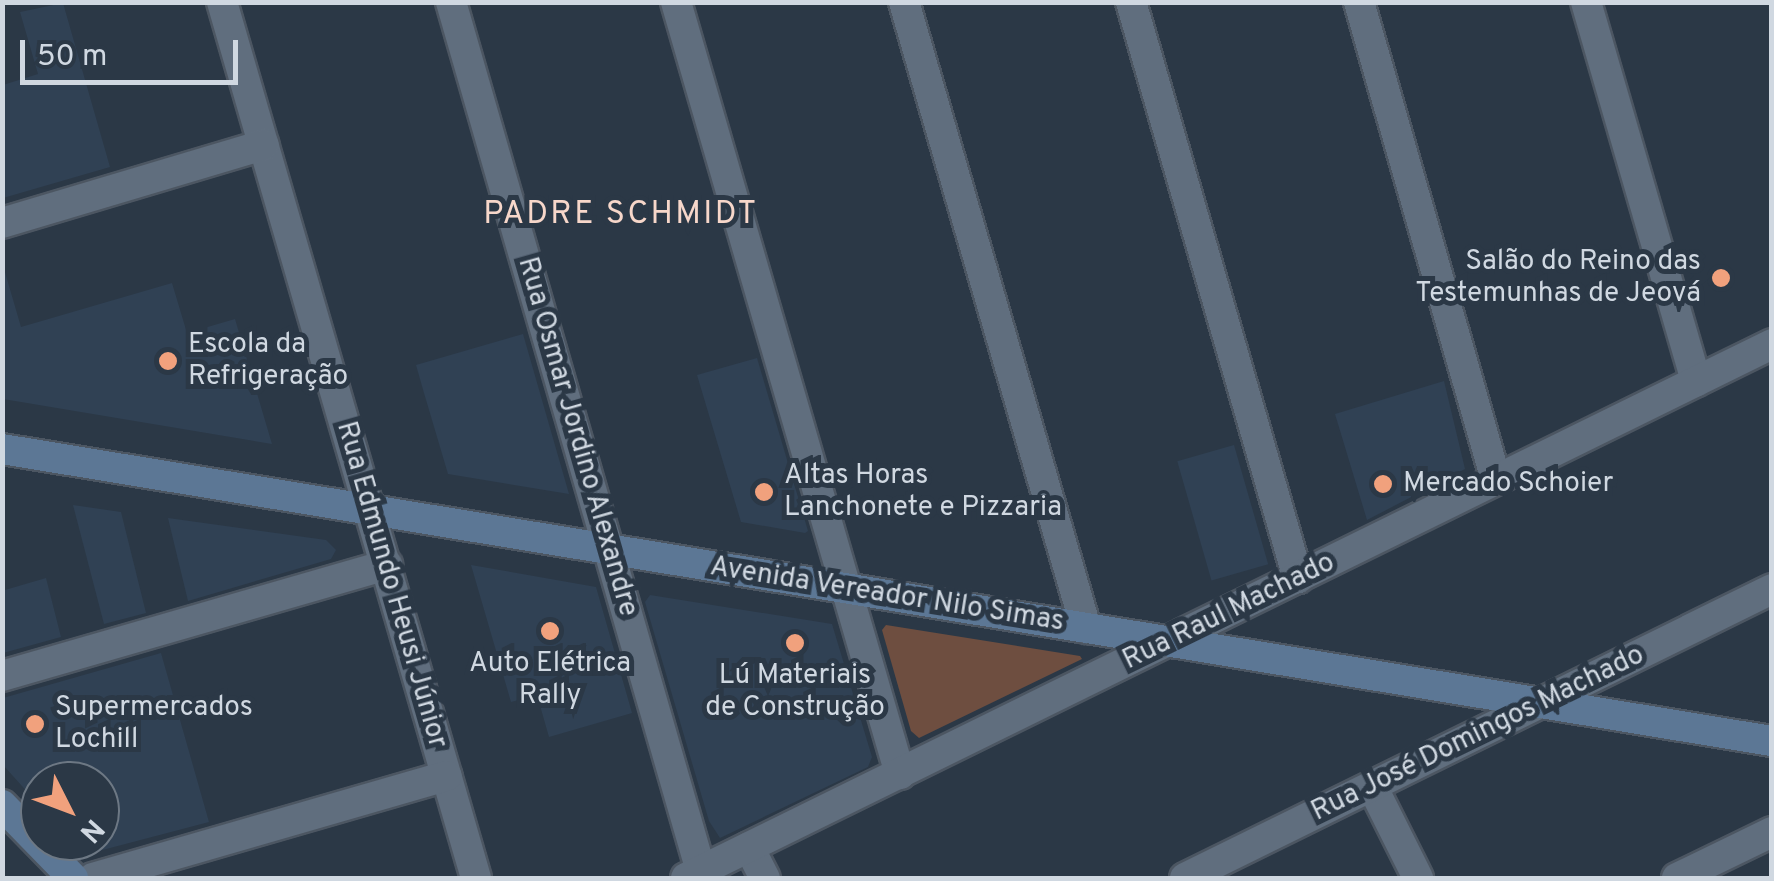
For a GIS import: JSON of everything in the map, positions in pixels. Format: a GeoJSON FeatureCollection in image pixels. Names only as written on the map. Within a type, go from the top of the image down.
{"type":"FeatureCollection","features":[{"type":"Feature","properties":{"kind":"main road","name":"Avenida Vereador Nilo Simas"},"geometry":{"type":"LineString","coordinates":[[2,449],[1772,741]]}},
{"type":"Feature","properties":{"kind":"main road"},"geometry":{"type":"LineString","coordinates":[[2,805],[73,878]]}},
{"type":"Feature","properties":{"kind":"street","name":"Rua Edmundo Heusi Júnior"},"geometry":{"type":"LineString","coordinates":[[222,2],[476,878]]}},
{"type":"Feature","properties":{"kind":"street","name":"Rua Osmar Jordino Alexandre"},"geometry":{"type":"LineString","coordinates":[[451,2],[609,549],[694,875]]}},
{"type":"Feature","properties":{"kind":"street"},"geometry":{"type":"LineString","coordinates":[[676,2],[900,774]]}},
{"type":"Feature","properties":{"kind":"street"},"geometry":{"type":"LineString","coordinates":[[904,2],[1086,628]]}},
{"type":"Feature","properties":{"kind":"street"},"geometry":{"type":"LineString","coordinates":[[1132,2],[1298,578]]}},
{"type":"Feature","properties":{"kind":"street"},"geometry":{"type":"LineString","coordinates":[[1359,2],[1496,480]]}},
{"type":"Feature","properties":{"kind":"street"},"geometry":{"type":"LineString","coordinates":[[1586,2],[1696,380]]}},
{"type":"Feature","properties":{"kind":"street"},"geometry":{"type":"LineString","coordinates":[[2,223],[264,145]]}},
{"type":"Feature","properties":{"kind":"street","name":"Rua Raul Machado"},"geometry":{"type":"LineString","coordinates":[[694,875],[1772,344]]}},
{"type":"Feature","properties":{"kind":"street"},"geometry":{"type":"LineString","coordinates":[[2,676],[387,565]]}},
{"type":"Feature","properties":{"kind":"street","name":"Rua José Domingos Machado"},"geometry":{"type":"LineString","coordinates":[[1185,878],[1772,589]]}},
{"type":"Feature","properties":{"kind":"street"},"geometry":{"type":"LineString","coordinates":[[93,878],[447,776]]}},
{"type":"Feature","properties":{"kind":"street"},"geometry":{"type":"LineString","coordinates":[[1372,786],[1418,878]]}},
{"type":"Feature","properties":{"kind":"street"},"geometry":{"type":"LineString","coordinates":[[1677,878],[1772,832]]}},
{"type":"Feature","properties":{"kind":"street"},"geometry":{"type":"LineString","coordinates":[[750,847],[765,878]]}},
{"type":"Feature","properties":{"kind":"shaded area"},"geometry":{"type":"Polygon","coordinates":[[[63,3],[110,167],[3,198],[3,85],[38,74],[20,12],[63,3]]]}},
{"type":"Feature","properties":{"kind":"shaded area"},"geometry":{"type":"Polygon","coordinates":[[[2,262],[21,327],[172,283],[187,333],[235,319],[272,444],[3,399],[2,262]]]}},
{"type":"Feature","properties":{"kind":"shaded area"},"geometry":{"type":"Polygon","coordinates":[[[523,334],[569,494],[448,474],[424,393],[416,365],[523,334]]]}},
{"type":"Feature","properties":{"kind":"shaded area"},"geometry":{"type":"Polygon","coordinates":[[[757,358],[808,531],[805,533],[741,522],[697,375],[757,358]]]}},
{"type":"Feature","properties":{"kind":"shaded area"},"geometry":{"type":"Polygon","coordinates":[[[1444,381],[1465,469],[1367,520],[1335,414],[1444,381]]]}},
{"type":"Feature","properties":{"kind":"shaded area"},"geometry":{"type":"Polygon","coordinates":[[[1234,445],[1268,564],[1211,580],[1177,461],[1234,445]]]}},
{"type":"Feature","properties":{"kind":"shaded area"},"geometry":{"type":"Polygon","coordinates":[[[73,505],[121,512],[146,613],[104,624],[73,505]]]}},
{"type":"Feature","properties":{"kind":"shaded area"},"geometry":{"type":"Polygon","coordinates":[[[168,518],[326,540],[336,550],[331,559],[188,601],[168,518]]]}},
{"type":"Feature","properties":{"kind":"shaded area"},"geometry":{"type":"Polygon","coordinates":[[[471,565],[596,587],[632,713],[549,737],[537,695],[511,702],[471,565]]]}},
{"type":"Feature","properties":{"kind":"shaded area"},"geometry":{"type":"Polygon","coordinates":[[[46,578],[61,637],[3,653],[3,579],[5,590],[46,578]]]}},
{"type":"Feature","properties":{"kind":"shaded area"},"geometry":{"type":"Polygon","coordinates":[[[650,595],[832,624],[872,757],[868,767],[720,838],[709,821],[645,602],[650,595]]]}},
{"type":"Feature","properties":{"kind":"shaded area"},"geometry":{"type":"Polygon","coordinates":[[[886,625],[1082,659],[919,738],[911,731],[882,630],[886,625]]]}},
{"type":"Feature","properties":{"kind":"shaded area"},"geometry":{"type":"Polygon","coordinates":[[[161,653],[209,822],[120,845],[120,761],[20,761],[20,784],[3,765],[3,698],[161,653]]]}},
{"type":"Feature","properties":{"kind":"place","name":"Salão do Reino das Testemunhas de Jeová"},"geometry":{"type":"Point","coordinates":[1721,278]}},
{"type":"Feature","properties":{"kind":"place","name":"Escola da Refrigeração"},"geometry":{"type":"Point","coordinates":[168,361]}},
{"type":"Feature","properties":{"kind":"place","name":"Mercado Schoier"},"geometry":{"type":"Point","coordinates":[1383,484]}},
{"type":"Feature","properties":{"kind":"place","name":"Altas Horas Lanchonete e Pizzaria"},"geometry":{"type":"Point","coordinates":[764,492]}},
{"type":"Feature","properties":{"kind":"place","name":"Auto Elétrica Rally"},"geometry":{"type":"Point","coordinates":[550,631]}},
{"type":"Feature","properties":{"kind":"place","name":"Lú Materiais de Construção"},"geometry":{"type":"Point","coordinates":[795,643]}},
{"type":"Feature","properties":{"kind":"place","name":"Supermercados Lochill"},"geometry":{"type":"Point","coordinates":[35,724]}},
{"type":"Feature","properties":{"kind":"district","name":"PADRE SCHMIDT"},"geometry":{"type":"Point","coordinates":[621,215]}}]}
